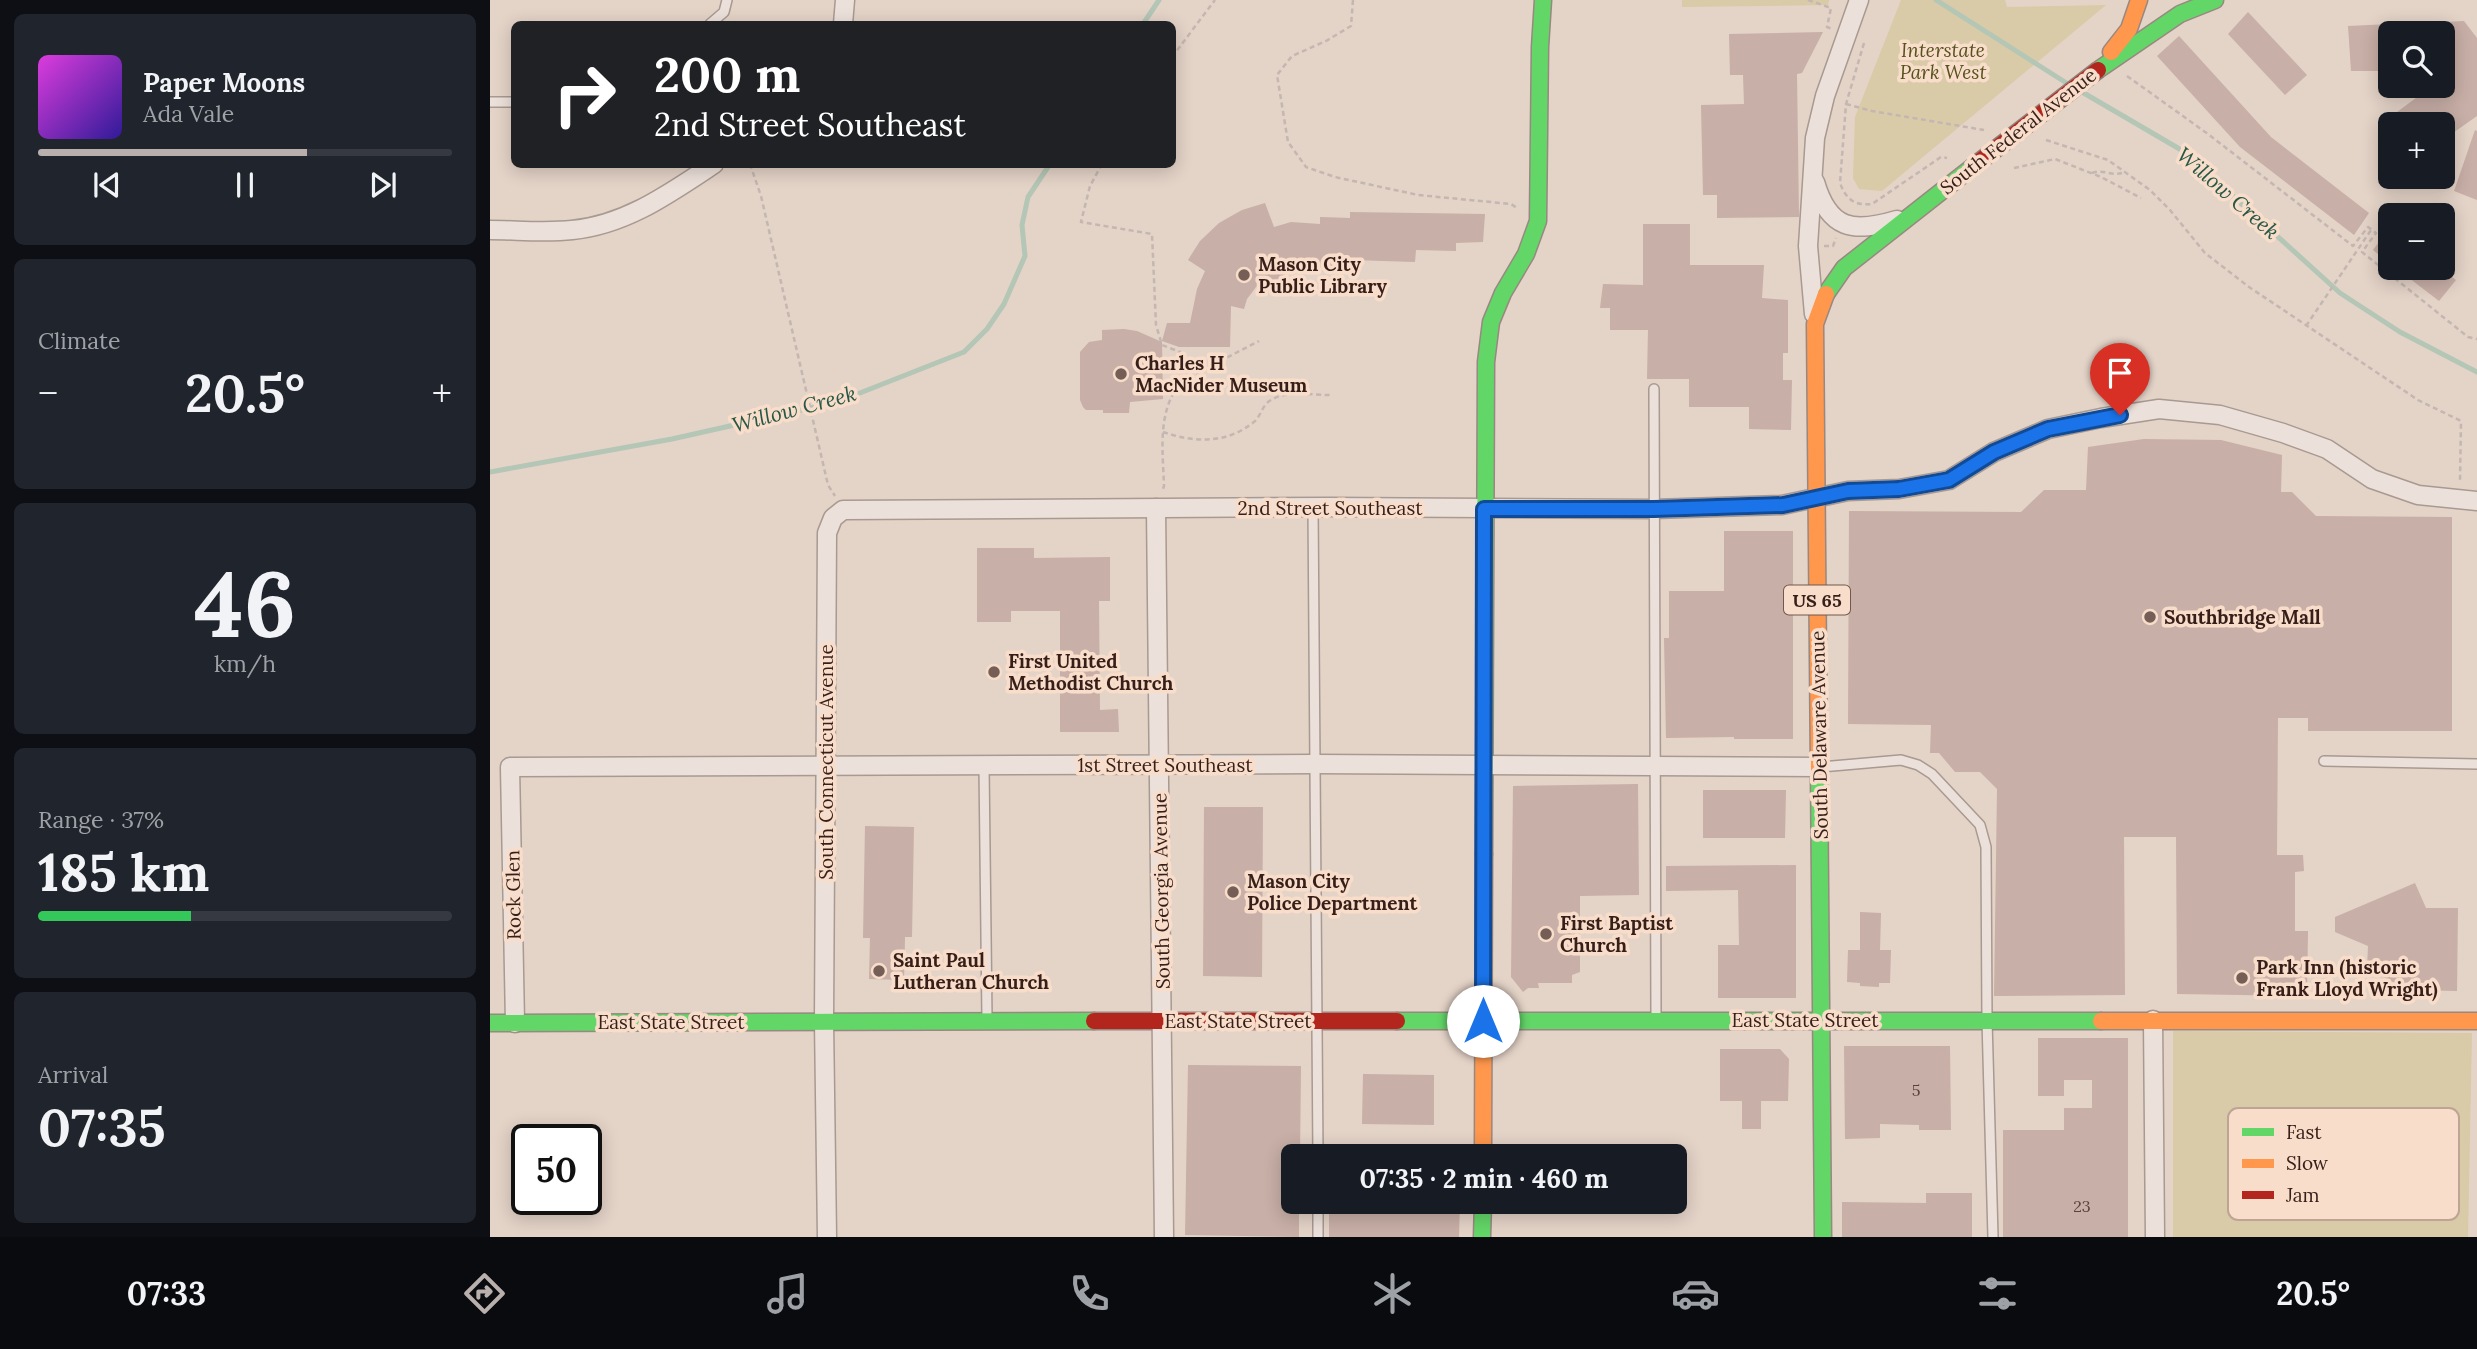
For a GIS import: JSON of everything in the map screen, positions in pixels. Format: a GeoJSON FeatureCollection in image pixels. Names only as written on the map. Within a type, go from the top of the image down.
{"type":"FeatureCollection","features":[{"type":"Feature","properties":{"kind":"main road"},"geometry":{"type":"LineString","coordinates":[[1483,1144],[1486,362],[1490,322],[1526,254],[1538,221],[1543,0]]}},
{"type":"Feature","properties":{"kind":"main road","name":"South Federal Avenue"},"geometry":{"type":"LineString","coordinates":[[1907,217],[2098,69],[2129,29],[2138,0]]}},
{"type":"Feature","properties":{"kind":"main road"},"geometry":{"type":"LineString","coordinates":[[2098,69],[2180,14],[2215,0]]}},
{"type":"Feature","properties":{"kind":"main road","name":"South Delaware Avenue"},"geometry":{"type":"LineString","coordinates":[[1822,1020],[1815,324],[1826,294],[1844,268],[1907,217]]}},
{"type":"Feature","properties":{"kind":"main road","name":"US 65"},"geometry":{"type":"LineString","coordinates":[[1822,1020],[1823,1237]]}},
{"type":"Feature","properties":{"kind":"main road","name":"East State Street"},"geometry":{"type":"LineString","coordinates":[[490,1023],[2477,1021]]}},
{"type":"Feature","properties":{"kind":"main road"},"geometry":{"type":"LineString","coordinates":[[1482,1237],[1483,1214]]}},
{"type":"Feature","properties":{"kind":"street"},"geometry":{"type":"LineString","coordinates":[[843,21],[845,0]]}},
{"type":"Feature","properties":{"kind":"street","name":"South Delaware Avenue"},"geometry":{"type":"LineString","coordinates":[[1815,324],[1808,246],[1815,138],[1825,96],[1857,6]]}},
{"type":"Feature","properties":{"kind":"street"},"geometry":{"type":"LineString","coordinates":[[490,230],[572,230],[617,220],[663,198],[708,168]]}},
{"type":"Feature","properties":{"kind":"street","name":"South Delaware Avenue"},"geometry":{"type":"LineString","coordinates":[[1814,178],[1820,201],[1829,214],[1843,225],[1857,228],[1875,226],[1907,217]]}},
{"type":"Feature","properties":{"kind":"street","name":"2nd Street Southeast"},"geometry":{"type":"LineString","coordinates":[[843,510],[1654,509],[1783,505],[1848,491],[1899,489],[1949,480],[1994,452],[2048,429],[2159,410],[2220,415],[2283,433],[2327,449],[2372,479],[2418,495],[2477,501]]}},
{"type":"Feature","properties":{"kind":"street","name":"South Georgia Avenue"},"geometry":{"type":"LineString","coordinates":[[1156,508],[1164,1237]]}},
{"type":"Feature","properties":{"kind":"street","name":"South Connecticut Avenue"},"geometry":{"type":"LineString","coordinates":[[827,1237],[824,1021],[827,533],[833,518],[843,510]]}},
{"type":"Feature","properties":{"kind":"street","name":"1st Street Southeast"},"geometry":{"type":"LineString","coordinates":[[510,767],[1315,764],[1819,767]]}},
{"type":"Feature","properties":{"kind":"street","name":"Rock Glen"},"geometry":{"type":"LineString","coordinates":[[510,767],[515,1023]]}},
{"type":"Feature","properties":{"kind":"street"},"geometry":{"type":"LineString","coordinates":[[2153,1020],[2155,1237]]}},
{"type":"Feature","properties":{"kind":"lane"},"geometry":{"type":"LineString","coordinates":[[714,21],[724,12],[727,0]]}},
{"type":"Feature","properties":{"kind":"lane"},"geometry":{"type":"LineString","coordinates":[[490,102],[511,102]]}},
{"type":"Feature","properties":{"kind":"lane"},"geometry":{"type":"LineString","coordinates":[[1654,389],[1656,1021]]}},
{"type":"Feature","properties":{"kind":"lane"},"geometry":{"type":"LineString","coordinates":[[1313,508],[1318,1144]]}},
{"type":"Feature","properties":{"kind":"lane"},"geometry":{"type":"LineString","coordinates":[[1819,767],[1901,760],[1918,765],[1932,774],[1980,825],[1986,847],[1987,1020],[1993,1237]]}},
{"type":"Feature","properties":{"kind":"lane"},"geometry":{"type":"LineString","coordinates":[[2324,761],[2477,764]]}},
{"type":"Feature","properties":{"kind":"lane"},"geometry":{"type":"LineString","coordinates":[[984,766],[987,1021]]}},
{"type":"Feature","properties":{"kind":"lane"},"geometry":{"type":"LineString","coordinates":[[1318,1214],[1318,1237]]}},
{"type":"Feature","properties":{"kind":"path"},"geometry":{"type":"LineString","coordinates":[[1176,52],[1214,0]]}},
{"type":"Feature","properties":{"kind":"path"},"geometry":{"type":"LineString","coordinates":[[1353,0],[1351,26],[1292,56],[1277,75],[1288,142],[1306,167],[1335,177],[1418,195],[1511,204],[1538,221]]}},
{"type":"Feature","properties":{"kind":"path"},"geometry":{"type":"LineString","coordinates":[[1808,0],[1831,8],[1827,27],[1865,39],[1846,104],[1840,183],[1845,195],[1861,205],[1872,204],[1941,157]]}},
{"type":"Feature","properties":{"kind":"path"},"geometry":{"type":"LineString","coordinates":[[2098,69],[2118,69],[2208,134],[2353,246],[2368,227],[2372,229],[2376,233],[2362,252],[2468,337],[2477,340]]}},
{"type":"Feature","properties":{"kind":"path"},"geometry":{"type":"LineString","coordinates":[[1846,104],[1872,111],[1991,131]]}},
{"type":"Feature","properties":{"kind":"path"},"geometry":{"type":"LineString","coordinates":[[2043,139],[2108,160],[2150,190],[2205,253],[2249,287],[2418,400],[2461,421],[2460,481]]}},
{"type":"Feature","properties":{"kind":"path"},"geometry":{"type":"LineString","coordinates":[[2014,167],[2055,159],[2092,173],[2141,198]]}},
{"type":"Feature","properties":{"kind":"path"},"geometry":{"type":"LineString","coordinates":[[751,168],[761,196],[828,485]]}},
{"type":"Feature","properties":{"kind":"path"},"geometry":{"type":"LineString","coordinates":[[1100,168],[1090,186],[1081,222],[1152,234],[1156,325],[1163,345],[1180,352],[1198,373]]}},
{"type":"Feature","properties":{"kind":"path"},"geometry":{"type":"LineString","coordinates":[[2092,173],[2100,170],[2115,175],[2123,173]]}},
{"type":"Feature","properties":{"kind":"path"},"geometry":{"type":"LineString","coordinates":[[2306,326],[2372,229]]}},
{"type":"Feature","properties":{"kind":"path"},"geometry":{"type":"LineString","coordinates":[[1816,246],[1833,246],[1838,235]]}},
{"type":"Feature","properties":{"kind":"path"},"geometry":{"type":"LineString","coordinates":[[1156,508],[1164,486],[1162,431],[1168,406],[1180,384],[1259,341]]}},
{"type":"Feature","properties":{"kind":"path"},"geometry":{"type":"LineString","coordinates":[[1162,431],[1185,439],[1209,440],[1239,433],[1258,419],[1268,401],[1284,394],[1330,395]]}},
{"type":"Feature","properties":{"kind":"green space"},"geometry":{"type":"Polygon","coordinates":[[[1682,0],[1829,0],[1828,5],[1682,7],[1682,0]]]}},
{"type":"Feature","properties":{"kind":"green space","name":"Interstate Park West"},"geometry":{"type":"Polygon","coordinates":[[[1901,0],[2005,0],[2007,7],[2106,5],[1882,191],[1859,189],[1853,178],[1855,117],[1901,0]]]}},
{"type":"Feature","properties":{"kind":"green space"},"geometry":{"type":"Polygon","coordinates":[[[2173,1031],[2472,1033],[2468,1237],[2173,1237],[2173,1031]]]}},
{"type":"Feature","properties":{"kind":"building"},"geometry":{"type":"Polygon","coordinates":[[[2248,12],[2307,75],[2285,95],[2228,34],[2248,12]]]}},
{"type":"Feature","properties":{"kind":"building"},"geometry":{"type":"Polygon","coordinates":[[[2455,21],[2464,21],[2477,38],[2477,116],[2455,132],[2455,112],[2397,112],[2416,98],[2455,98],[2455,21]]]}},
{"type":"Feature","properties":{"kind":"building"},"geometry":{"type":"Polygon","coordinates":[[[2378,25],[2378,71],[2351,71],[2348,26],[2378,25]]]}},
{"type":"Feature","properties":{"kind":"building"},"geometry":{"type":"Polygon","coordinates":[[[1823,32],[1802,73],[1797,74],[1799,217],[1717,218],[1717,195],[1703,195],[1701,105],[1744,104],[1743,75],[1730,75],[1729,34],[1823,32]]]}},
{"type":"Feature","properties":{"kind":"building"},"geometry":{"type":"Polygon","coordinates":[[[2179,36],[2271,137],[2369,213],[2354,235],[2240,147],[2157,56],[2179,36]]]}},
{"type":"Feature","properties":{"kind":"building"},"geometry":{"type":"Polygon","coordinates":[[[2475,130],[2477,200],[2454,191],[2475,130]]]}},
{"type":"Feature","properties":{"kind":"building","name":"Mason City Public Library"},"geometry":{"type":"Polygon","coordinates":[[[1265,203],[1274,227],[1291,222],[1320,224],[1320,217],[1350,218],[1350,212],[1485,214],[1483,242],[1456,243],[1456,251],[1416,250],[1415,262],[1352,260],[1349,272],[1285,267],[1285,278],[1265,281],[1256,287],[1247,299],[1244,309],[1231,306],[1230,347],[1179,347],[1162,341],[1167,323],[1190,323],[1197,289],[1205,271],[1188,260],[1200,241],[1219,223],[1242,210],[1265,203]]]}},
{"type":"Feature","properties":{"kind":"building"},"geometry":{"type":"Polygon","coordinates":[[[1643,224],[1690,224],[1690,265],[1764,265],[1762,298],[1788,300],[1788,353],[1783,353],[1783,380],[1792,380],[1791,430],[1749,429],[1749,407],[1689,407],[1689,379],[1647,379],[1648,330],[1610,330],[1610,308],[1600,308],[1603,284],[1643,285],[1643,224]]]}},
{"type":"Feature","properties":{"kind":"building"},"geometry":{"type":"Polygon","coordinates":[[[2412,280],[2456,280],[2439,301],[2412,280]]]}},
{"type":"Feature","properties":{"kind":"building","name":"Charles H MacNider Museum"},"geometry":{"type":"Polygon","coordinates":[[[1102,330],[1137,331],[1162,342],[1163,399],[1130,402],[1129,413],[1086,410],[1080,400],[1080,352],[1089,342],[1102,340],[1102,330]]]}},
{"type":"Feature","properties":{"kind":"building","name":"Southbridge Mall"},"geometry":{"type":"Polygon","coordinates":[[[2144,439],[2221,440],[2282,455],[2281,492],[2292,492],[2316,516],[2452,517],[2452,731],[2308,731],[2308,718],[2278,718],[2277,855],[2303,855],[2304,871],[2295,872],[2295,931],[2308,931],[2307,996],[2177,994],[2176,837],[2124,837],[2125,995],[1994,996],[1997,789],[1980,772],[1955,772],[1939,753],[1930,753],[1931,725],[1848,724],[1849,511],[2021,512],[2044,490],[2086,490],[2088,447],[2144,439]]]}},
{"type":"Feature","properties":{"kind":"building"},"geometry":{"type":"Polygon","coordinates":[[[1724,531],[1793,531],[1793,739],[1666,738],[1664,638],[1669,638],[1669,591],[1724,591],[1724,531]]]}},
{"type":"Feature","properties":{"kind":"building"},"geometry":{"type":"Polygon","coordinates":[[[977,548],[1034,548],[1034,558],[1110,557],[1110,601],[1099,601],[1100,710],[1118,709],[1119,732],[1060,732],[1060,611],[1011,611],[1011,622],[977,622],[977,548]]]}},
{"type":"Feature","properties":{"kind":"building"},"geometry":{"type":"Polygon","coordinates":[[[1638,784],[1639,895],[1580,896],[1580,972],[1572,975],[1572,983],[1538,983],[1539,988],[1528,988],[1523,992],[1511,977],[1513,786],[1638,784]]]}},
{"type":"Feature","properties":{"kind":"building"},"geometry":{"type":"Polygon","coordinates":[[[1703,790],[1786,790],[1785,838],[1703,838],[1703,790]]]}},
{"type":"Feature","properties":{"kind":"building","name":"Mason City Police Department"},"geometry":{"type":"Polygon","coordinates":[[[1204,807],[1263,807],[1262,977],[1203,976],[1204,807]]]}},
{"type":"Feature","properties":{"kind":"building"},"geometry":{"type":"Polygon","coordinates":[[[865,826],[914,827],[912,937],[905,937],[904,980],[869,979],[870,938],[863,938],[865,826]]]}},
{"type":"Feature","properties":{"kind":"building"},"geometry":{"type":"Polygon","coordinates":[[[1796,865],[1796,998],[1718,998],[1718,945],[1739,945],[1738,890],[1666,891],[1666,866],[1796,865]]]}},
{"type":"Feature","properties":{"kind":"building"},"geometry":{"type":"Polygon","coordinates":[[[2415,883],[2426,908],[2458,908],[2457,991],[2409,990],[2367,969],[2368,946],[2335,932],[2335,917],[2415,883]]]}},
{"type":"Feature","properties":{"kind":"building"},"geometry":{"type":"Polygon","coordinates":[[[1860,912],[1881,913],[1880,950],[1891,950],[1890,983],[1879,983],[1879,987],[1847,982],[1848,950],[1860,950],[1860,912]]]}},
{"type":"Feature","properties":{"kind":"building"},"geometry":{"type":"Polygon","coordinates":[[[2038,1038],[2128,1038],[2128,1237],[2003,1237],[2003,1130],[2064,1130],[2064,1108],[2092,1108],[2092,1080],[2064,1080],[2064,1096],[2038,1096],[2038,1038]]]}},
{"type":"Feature","properties":{"kind":"building"},"geometry":{"type":"Polygon","coordinates":[[[1844,1046],[1950,1046],[1951,1130],[1919,1130],[1919,1125],[1880,1124],[1880,1138],[1845,1139],[1844,1046]]]}},
{"type":"Feature","properties":{"kind":"building"},"geometry":{"type":"Polygon","coordinates":[[[1720,1049],[1780,1049],[1789,1059],[1788,1101],[1761,1101],[1761,1129],[1742,1129],[1742,1101],[1720,1101],[1720,1049]]]}},
{"type":"Feature","properties":{"kind":"building"},"geometry":{"type":"Polygon","coordinates":[[[1188,1065],[1301,1066],[1300,1144],[1281,1144],[1281,1214],[1299,1214],[1299,1237],[1185,1235],[1188,1065]]]}},
{"type":"Feature","properties":{"kind":"building"},"geometry":{"type":"Polygon","coordinates":[[[1363,1074],[1434,1075],[1434,1125],[1362,1124],[1363,1074]]]}},
{"type":"Feature","properties":{"kind":"building"},"geometry":{"type":"Polygon","coordinates":[[[1926,1193],[1972,1193],[1972,1237],[1842,1237],[1842,1202],[1926,1203],[1926,1193]]]}},
{"type":"Feature","properties":{"kind":"building"},"geometry":{"type":"Polygon","coordinates":[[[1329,1214],[1460,1214],[1459,1237],[1329,1237],[1329,1214]]]}},
{"type":"Feature","properties":{"kind":"waterway","name":"Willow Creek"},"geometry":{"type":"LineString","coordinates":[[1145,21],[1159,0]]}},
{"type":"Feature","properties":{"kind":"waterway","name":"Willow Creek"},"geometry":{"type":"LineString","coordinates":[[1936,0],[2068,84]]}},
{"type":"Feature","properties":{"kind":"waterway","name":"Willow Creek"},"geometry":{"type":"LineString","coordinates":[[2082,92],[2183,151],[2340,293],[2400,332],[2477,372]]}},
{"type":"Feature","properties":{"kind":"waterway","name":"Willow Creek"},"geometry":{"type":"LineString","coordinates":[[490,472],[672,439],[837,402],[964,352],[987,329],[1004,304],[1025,256],[1022,225],[1028,197],[1047,168]]}},
{"type":"Feature","properties":{"kind":"traffic: fast"},"geometry":{"type":"LineString","coordinates":[[1484,854],[1486,362],[1491,322],[1503,293],[1526,254],[1538,221],[1543,0]]}},
{"type":"Feature","properties":{"kind":"traffic: fast"},"geometry":{"type":"LineString","coordinates":[[2098,70],[2180,14],[2215,0]]}},
{"type":"Feature","properties":{"kind":"traffic: fast"},"geometry":{"type":"LineString","coordinates":[[1826,294],[1844,268],[1975,165]]}},
{"type":"Feature","properties":{"kind":"traffic: fast"},"geometry":{"type":"LineString","coordinates":[[1819,770],[1823,1237]]}},
{"type":"Feature","properties":{"kind":"traffic: fast"},"geometry":{"type":"LineString","coordinates":[[490,1023],[1094,1021]]}},
{"type":"Feature","properties":{"kind":"traffic: fast"},"geometry":{"type":"LineString","coordinates":[[1397,1021],[2101,1021]]}},
{"type":"Feature","properties":{"kind":"traffic: fast"},"geometry":{"type":"LineString","coordinates":[[1482,1237],[1483,1214]]}},
{"type":"Feature","properties":{"kind":"traffic: slow"},"geometry":{"type":"LineString","coordinates":[[2111,52],[2129,29],[2139,0]]}},
{"type":"Feature","properties":{"kind":"traffic: slow"},"geometry":{"type":"LineString","coordinates":[[1819,770],[1815,324],[1826,294]]}},
{"type":"Feature","properties":{"kind":"traffic: slow"},"geometry":{"type":"LineString","coordinates":[[1483,1144],[1484,854]]}},
{"type":"Feature","properties":{"kind":"traffic: slow"},"geometry":{"type":"LineString","coordinates":[[2101,1021],[2477,1021]]}},
{"type":"Feature","properties":{"kind":"traffic: jam"},"geometry":{"type":"LineString","coordinates":[[1975,165],[2098,70]]}},
{"type":"Feature","properties":{"kind":"traffic: jam"},"geometry":{"type":"LineString","coordinates":[[1094,1021],[1397,1021]]}},
{"type":"Feature","properties":{"kind":"place","name":"Mason City Public Library"},"geometry":{"type":"Point","coordinates":[1244,275]}},
{"type":"Feature","properties":{"kind":"place","name":"Charles H MacNider Museum"},"geometry":{"type":"Point","coordinates":[1121,374]}},
{"type":"Feature","properties":{"kind":"place","name":"Southbridge Mall"},"geometry":{"type":"Point","coordinates":[2150,617]}},
{"type":"Feature","properties":{"kind":"place","name":"First United Methodist Church"},"geometry":{"type":"Point","coordinates":[994,672]}},
{"type":"Feature","properties":{"kind":"place","name":"Mason City Police Department"},"geometry":{"type":"Point","coordinates":[1233,892]}},
{"type":"Feature","properties":{"kind":"place","name":"First Baptist Church"},"geometry":{"type":"Point","coordinates":[1546,934]}},
{"type":"Feature","properties":{"kind":"place","name":"Saint Paul Lutheran Church"},"geometry":{"type":"Point","coordinates":[879,971]}},
{"type":"Feature","properties":{"kind":"place","name":"Park Inn (historic Frank Lloyd Wright)"},"geometry":{"type":"Point","coordinates":[2242,978]}},
{"type":"Feature","properties":{"kind":"route"},"geometry":{"type":"LineString","coordinates":[[1483,1021],[1484,509],[1654,509],[1783,505],[1848,491],[1899,489],[1949,480],[1994,452],[2048,429],[2120,415]]}}]}
